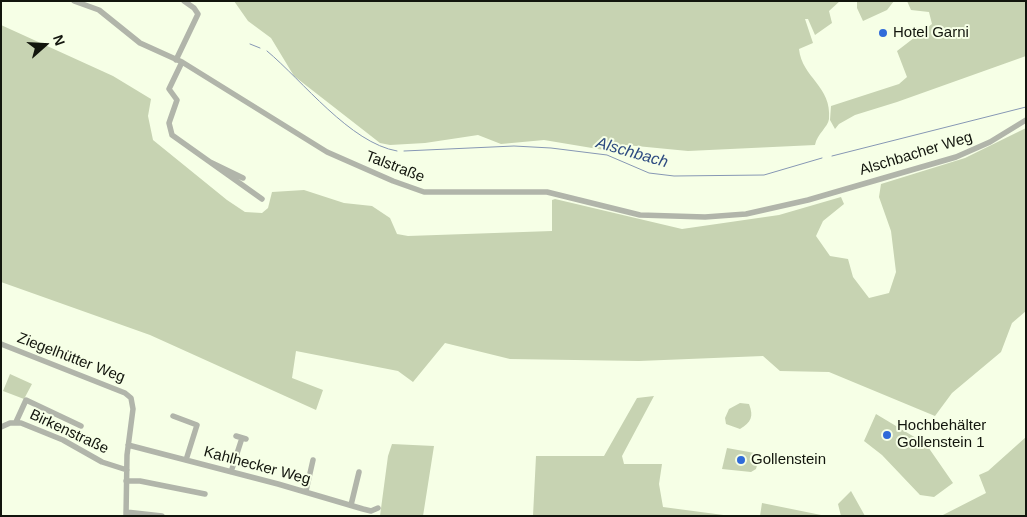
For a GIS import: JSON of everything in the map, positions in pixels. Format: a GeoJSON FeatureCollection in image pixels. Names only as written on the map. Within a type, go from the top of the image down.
{"type":"FeatureCollection","features":[{"type":"Feature","properties":{"kind":"street","name":"Talstraße"},"geometry":{"type":"LineString","coordinates":[[74,1],[99,10],[140,43],[179,61],[327,152],[414,189],[437,193],[547,192],[640,215],[705,217],[754,213],[808,200]]}},
{"type":"Feature","properties":{"kind":"street"},"geometry":{"type":"LineString","coordinates":[[184,1],[194,8],[197,16],[169,89],[177,100],[171,115],[170,130],[178,141],[262,199]]}},
{"type":"Feature","properties":{"kind":"street","name":"Alschbacher Weg"},"geometry":{"type":"LineString","coordinates":[[808,200],[965,154],[990,142],[1026,120]]}},
{"type":"Feature","properties":{"kind":"street"},"geometry":{"type":"LineString","coordinates":[[207,162],[214,162],[244,178]]}},
{"type":"Feature","properties":{"kind":"street","name":"Ziegelhütter Weg"},"geometry":{"type":"LineString","coordinates":[[1,344],[129,395],[133,409],[126,470],[126,514]]}},
{"type":"Feature","properties":{"kind":"street"},"geometry":{"type":"LineString","coordinates":[[16,422],[26,400],[81,426]]}},
{"type":"Feature","properties":{"kind":"street"},"geometry":{"type":"LineString","coordinates":[[173,416],[196,425],[186,460]]}},
{"type":"Feature","properties":{"kind":"street","name":"Birkenstraße"},"geometry":{"type":"LineString","coordinates":[[1,427],[16,422],[62,440],[102,462],[126,470]]}},
{"type":"Feature","properties":{"kind":"street"},"geometry":{"type":"LineString","coordinates":[[231,472],[242,438]]}},
{"type":"Feature","properties":{"kind":"street","name":"Kahlhecker Weg"},"geometry":{"type":"LineString","coordinates":[[128,445],[306,491],[371,511],[378,508]]}},
{"type":"Feature","properties":{"kind":"street"},"geometry":{"type":"LineString","coordinates":[[306,491],[313,460]]}},
{"type":"Feature","properties":{"kind":"street"},"geometry":{"type":"LineString","coordinates":[[351,505],[359,472]]}},
{"type":"Feature","properties":{"kind":"street"},"geometry":{"type":"LineString","coordinates":[[126,481],[140,481],[206,494]]}},
{"type":"Feature","properties":{"kind":"street"},"geometry":{"type":"LineString","coordinates":[[126,514],[162,516]]}},
{"type":"Feature","properties":{"kind":"green space"},"geometry":{"type":"Polygon","coordinates":[[[234,1],[840,1],[829,11],[832,23],[815,35],[808,19],[805,19],[813,43],[799,49],[805,68],[826,98],[829,108],[829,119],[815,145],[688,151],[626,145],[604,150],[544,140],[501,144],[478,135],[425,143],[390,145],[380,143],[294,76],[271,38],[248,21],[234,1]]]}},
{"type":"Feature","properties":{"kind":"green space"},"geometry":{"type":"Polygon","coordinates":[[[857,1],[894,1],[887,10],[863,21],[857,8],[857,1]]]}},
{"type":"Feature","properties":{"kind":"green space"},"geometry":{"type":"Polygon","coordinates":[[[907,1],[1026,1],[1026,56],[855,115],[839,124],[835,129],[830,120],[831,106],[899,84],[907,77],[897,51],[932,24],[929,12],[911,10],[907,1]]]}},
{"type":"Feature","properties":{"kind":"green space"},"geometry":{"type":"Polygon","coordinates":[[[1,25],[113,76],[151,99],[148,116],[153,140],[227,200],[245,212],[262,213],[268,208],[272,192],[304,190],[344,203],[372,206],[390,218],[397,234],[408,236],[552,231],[552,200],[555,199],[682,229],[779,215],[841,197],[844,204],[823,221],[816,236],[830,256],[848,259],[853,277],[869,298],[889,293],[896,272],[891,231],[879,197],[881,184],[965,158],[1026,128],[1026,311],[1012,323],[1001,352],[952,393],[935,416],[829,372],[780,371],[763,356],[639,361],[510,359],[445,343],[413,382],[398,371],[296,351],[292,378],[323,390],[316,410],[150,335],[1,282],[1,25]]]}},
{"type":"Feature","properties":{"kind":"green space"},"geometry":{"type":"Polygon","coordinates":[[[10,374],[32,384],[24,399],[3,391],[10,374]]]}},
{"type":"Feature","properties":{"kind":"green space"},"geometry":{"type":"Polygon","coordinates":[[[654,396],[622,456],[624,464],[662,464],[659,484],[663,507],[731,516],[533,516],[536,456],[604,456],[637,398],[654,396]]]}},
{"type":"Feature","properties":{"kind":"green space"},"geometry":{"type":"Polygon","coordinates":[[[740,403],[749,404],[751,416],[747,424],[740,429],[726,424],[725,418],[729,409],[740,403]]]}},
{"type":"Feature","properties":{"kind":"green space"},"geometry":{"type":"Polygon","coordinates":[[[876,414],[926,444],[953,483],[934,497],[920,495],[882,455],[864,441],[876,414]]]}},
{"type":"Feature","properties":{"kind":"green space"},"geometry":{"type":"Polygon","coordinates":[[[1026,437],[1026,516],[941,516],[986,493],[979,475],[988,471],[1026,437]]]}},
{"type":"Feature","properties":{"kind":"green space"},"geometry":{"type":"Polygon","coordinates":[[[392,444],[434,446],[423,516],[380,516],[388,456],[392,444]]]}},
{"type":"Feature","properties":{"kind":"green space"},"geometry":{"type":"Polygon","coordinates":[[[727,448],[760,454],[756,469],[751,472],[722,469],[727,448]]]}},
{"type":"Feature","properties":{"kind":"green space"},"geometry":{"type":"Polygon","coordinates":[[[851,491],[865,516],[841,516],[838,504],[851,491]]]}},
{"type":"Feature","properties":{"kind":"green space"},"geometry":{"type":"Polygon","coordinates":[[[762,503],[826,516],[760,516],[762,503]]]}},
{"type":"Feature","properties":{"kind":"waterway","name":"Alschbach"},"geometry":{"type":"LineString","coordinates":[[250,44],[260,48]]}},
{"type":"Feature","properties":{"kind":"waterway","name":"Alschbach"},"geometry":{"type":"LineString","coordinates":[[267,51],[345,124],[379,146],[397,151]]}},
{"type":"Feature","properties":{"kind":"waterway","name":"Alschbach"},"geometry":{"type":"LineString","coordinates":[[832,156],[1026,107]]}},
{"type":"Feature","properties":{"kind":"waterway","name":"Alschbach"},"geometry":{"type":"LineString","coordinates":[[404,151],[514,146],[551,148],[607,155],[649,173],[674,176],[764,175],[822,158]]}},
{"type":"Feature","properties":{"kind":"place","name":"Hotel Garni"},"geometry":{"type":"Point","coordinates":[883,33]}},
{"type":"Feature","properties":{"kind":"place","name":"Hochbehälter Gollenstein 1"},"geometry":{"type":"Point","coordinates":[887,435]}},
{"type":"Feature","properties":{"kind":"place","name":"Gollenstein"},"geometry":{"type":"Point","coordinates":[741,460]}}]}
